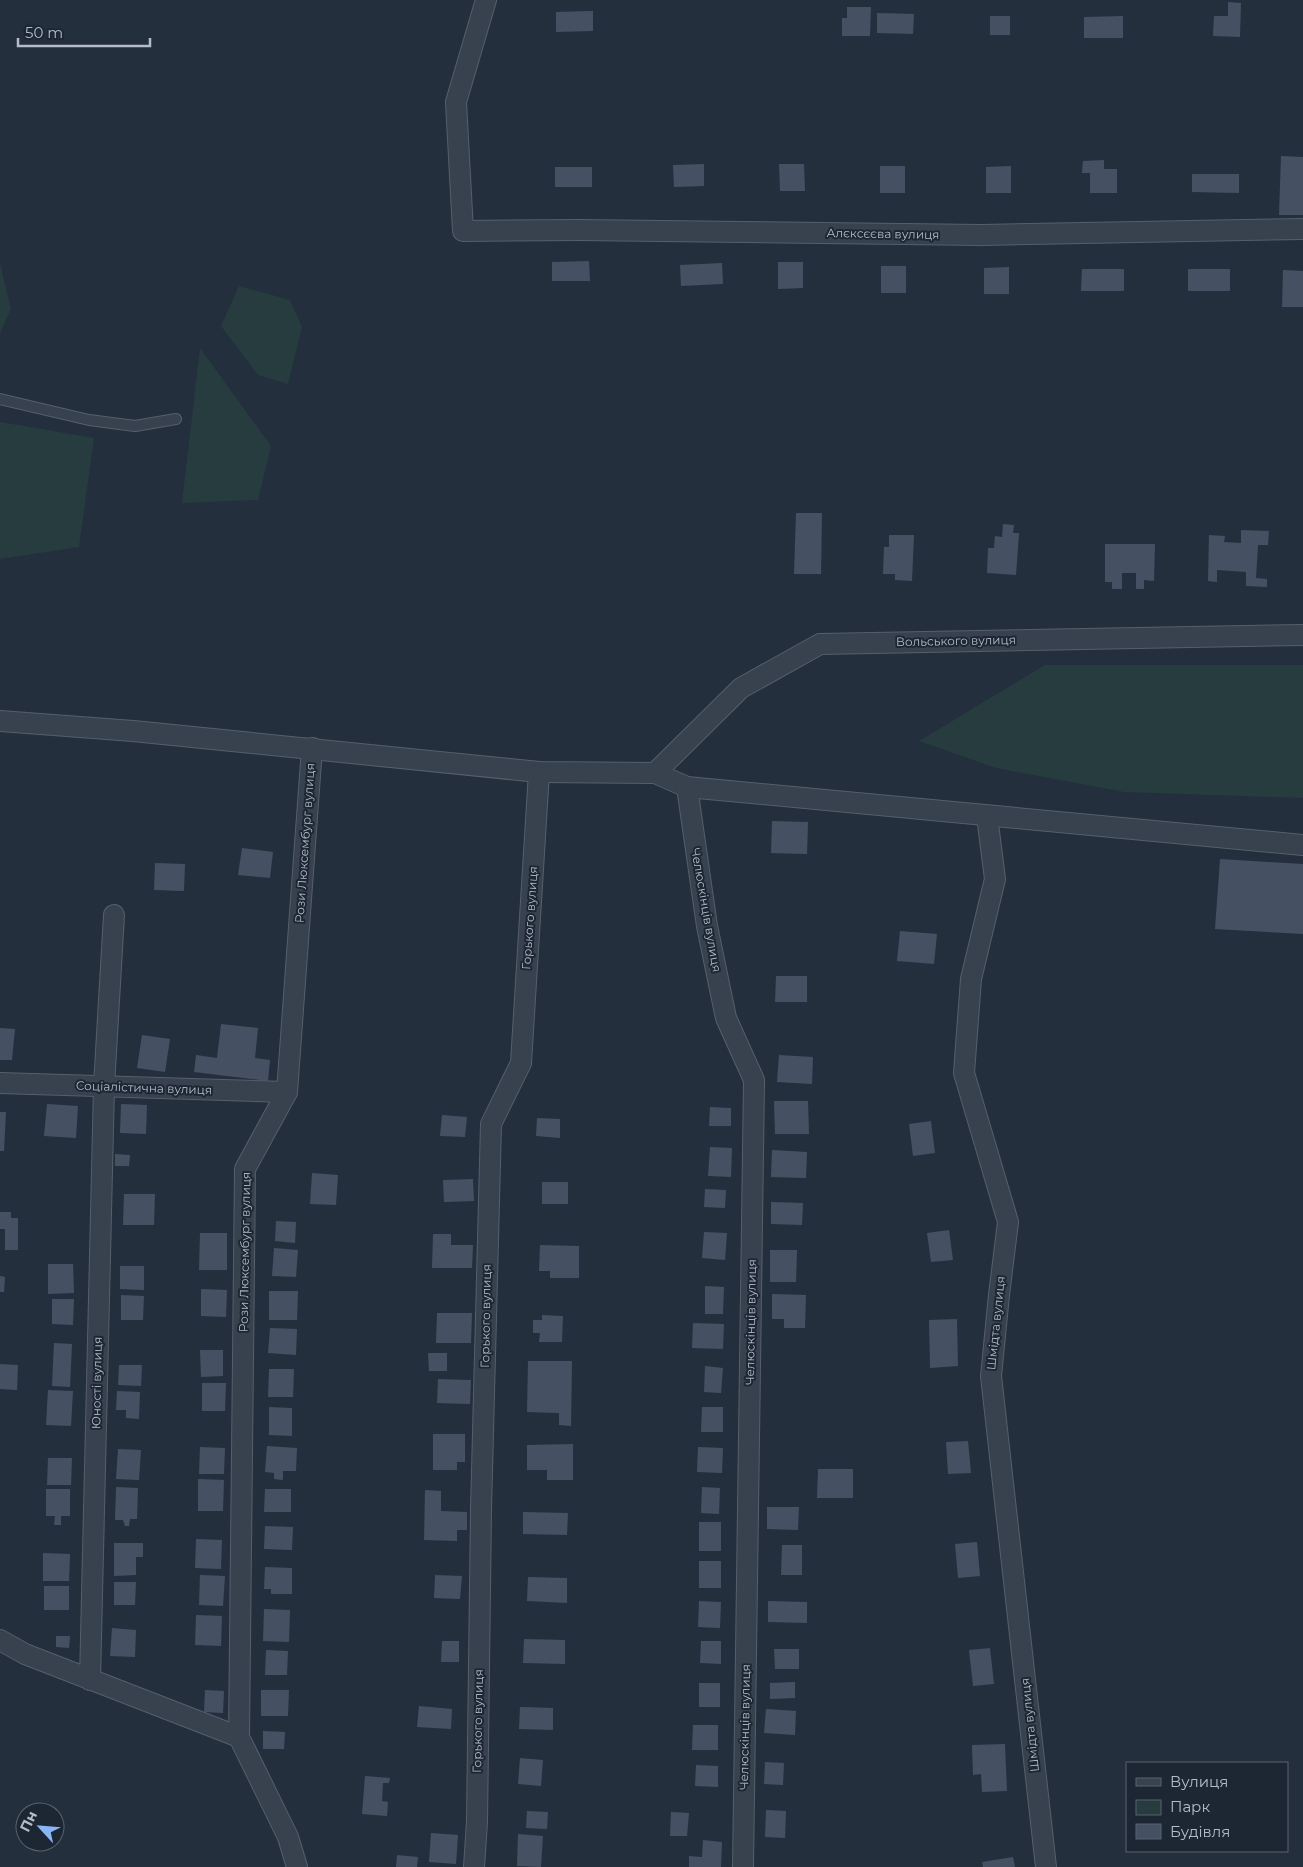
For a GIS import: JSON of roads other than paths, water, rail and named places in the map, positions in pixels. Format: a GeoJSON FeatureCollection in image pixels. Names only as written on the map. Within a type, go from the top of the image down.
{"type":"FeatureCollection","features":[{"type":"Feature","properties":{"kind":"street","name":"Алєксєєва вулиця"},"geometry":{"type":"LineString","coordinates":[[486,0],[456,102],[463,231],[580,230],[982,235],[1303,229]]}},
{"type":"Feature","properties":{"kind":"street","name":"Вольського вулиця"},"geometry":{"type":"LineString","coordinates":[[655,773],[741,688],[820,644],[1303,635]]}},
{"type":"Feature","properties":{"kind":"street"},"geometry":{"type":"LineString","coordinates":[[0,721],[312,748],[539,772],[655,773],[687,787],[1303,845]]}},
{"type":"Feature","properties":{"kind":"street","name":"Рози Люксембург вулиця"},"geometry":{"type":"LineString","coordinates":[[239,1737],[245,1169],[287,1092],[312,748]]}},
{"type":"Feature","properties":{"kind":"street","name":"Горького вулиця"},"geometry":{"type":"LineString","coordinates":[[474,1867],[477,1822],[481,1510],[491,1124],[521,1063],[539,772]]}},
{"type":"Feature","properties":{"kind":"street","name":"Челюскінців вулиця"},"geometry":{"type":"LineString","coordinates":[[687,787],[707,926],[726,1018],[754,1080],[743,1867]]}},
{"type":"Feature","properties":{"kind":"street","name":"Шмідта вулиця"},"geometry":{"type":"LineString","coordinates":[[987,816],[995,879],[971,979],[964,1073],[1008,1222],[990,1376],[1046,1867]]}},
{"type":"Feature","properties":{"kind":"street","name":"Юності вулиця"},"geometry":{"type":"LineString","coordinates":[[90,1680],[104,1086],[114,915]]}},
{"type":"Feature","properties":{"kind":"street","name":"Соціалістична вулиця"},"geometry":{"type":"LineString","coordinates":[[0,1084],[287,1092]]}},
{"type":"Feature","properties":{"kind":"street"},"geometry":{"type":"LineString","coordinates":[[0,1640],[24,1654],[239,1737],[288,1837],[297,1867]]}},
{"type":"Feature","properties":{"kind":"street"},"geometry":{"type":"LineString","coordinates":[[743,1867],[750,1867]]}},
{"type":"Feature","properties":{"kind":"lane"},"geometry":{"type":"LineString","coordinates":[[0,399],[89,420],[135,426],[176,419]]}}]}
